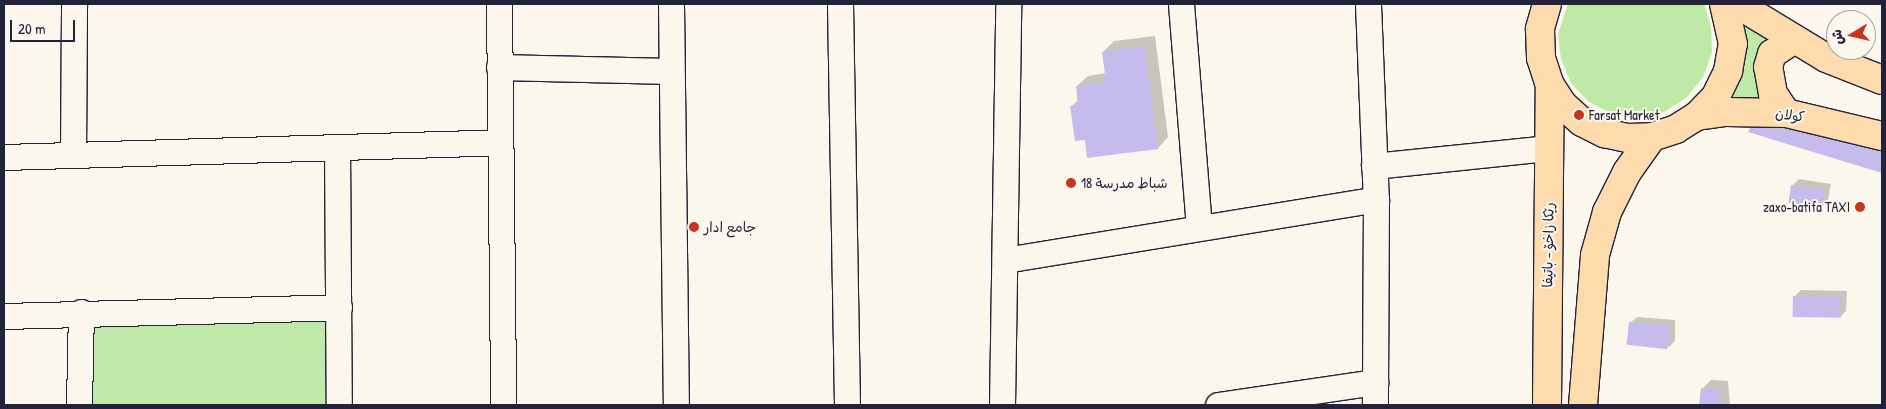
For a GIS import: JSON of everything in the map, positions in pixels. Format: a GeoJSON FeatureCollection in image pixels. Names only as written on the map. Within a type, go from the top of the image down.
{"type":"FeatureCollection","features":[{"type":"Feature","properties":{"kind":"main road"},"geometry":{"type":"LineString","coordinates":[[1547,4],[1540,29],[1540,58],[1550,85],[1564,105],[1582,122],[1604,133],[1628,138],[1652,137],[1676,130],[1697,116],[1716,96],[1728,72],[1733,44],[1724,4]]}},
{"type":"Feature","properties":{"kind":"main road"},"geometry":{"type":"LineString","coordinates":[[1737,4],[1793,40],[1882,80]]}},
{"type":"Feature","properties":{"kind":"main road"},"geometry":{"type":"LineString","coordinates":[[1786,114],[1773,94],[1768,67],[1772,54],[1793,40]]}},
{"type":"Feature","properties":{"kind":"main road","name":"رێکا زاخۆ - باتیفا"},"geometry":{"type":"LineString","coordinates":[[1547,405],[1550,85]]}},
{"type":"Feature","properties":{"kind":"main road","name":"كولان"},"geometry":{"type":"LineString","coordinates":[[1697,116],[1726,112],[1786,114],[1882,136]]}},
{"type":"Feature","properties":{"kind":"main road"},"geometry":{"type":"LineString","coordinates":[[1583,405],[1595,255],[1607,212],[1627,172],[1652,137]]}},
{"type":"Feature","properties":{"kind":"street"},"geometry":{"type":"LineString","coordinates":[[73,155],[74,4]]}},
{"type":"Feature","properties":{"kind":"street"},"geometry":{"type":"LineString","coordinates":[[498,4],[503,405]]}},
{"type":"Feature","properties":{"kind":"street"},"geometry":{"type":"LineString","coordinates":[[671,4],[670,71],[676,405]]}},
{"type":"Feature","properties":{"kind":"street"},"geometry":{"type":"LineString","coordinates":[[840,4],[847,405]]}},
{"type":"Feature","properties":{"kind":"street"},"geometry":{"type":"LineString","coordinates":[[1002,405],[1006,260],[1008,4]]}},
{"type":"Feature","properties":{"kind":"street"},"geometry":{"type":"LineString","coordinates":[[1181,4],[1199,226]]}},
{"type":"Feature","properties":{"kind":"street"},"geometry":{"type":"LineString","coordinates":[[1218,405],[1375,394],[1376,199],[1368,4]]}},
{"type":"Feature","properties":{"kind":"street"},"geometry":{"type":"LineString","coordinates":[[499,68],[670,71]]}},
{"type":"Feature","properties":{"kind":"street"},"geometry":{"type":"LineString","coordinates":[[4,157],[500,142]]}},
{"type":"Feature","properties":{"kind":"street"},"geometry":{"type":"LineString","coordinates":[[337,147],[338,405]]}},
{"type":"Feature","properties":{"kind":"street"},"geometry":{"type":"LineString","coordinates":[[1374,166],[1549,148]]}},
{"type":"Feature","properties":{"kind":"street"},"geometry":{"type":"LineString","coordinates":[[1006,260],[1199,226],[1376,199]]}},
{"type":"Feature","properties":{"kind":"street"},"geometry":{"type":"LineString","coordinates":[[4,316],[81,312],[339,307]]}},
{"type":"Feature","properties":{"kind":"street"},"geometry":{"type":"LineString","coordinates":[[80,405],[81,312]]}},
{"type":"Feature","properties":{"kind":"green space"},"geometry":{"type":"Polygon","coordinates":[[[1568,4],[1704,4],[1711,27],[1712,53],[1703,77],[1686,98],[1664,112],[1639,117],[1613,114],[1589,102],[1571,83],[1561,59],[1558,34],[1568,4]]]}},
{"type":"Feature","properties":{"kind":"green space"},"geometry":{"type":"Polygon","coordinates":[[[1738,17],[1779,41],[1771,105],[1723,103],[1738,17]]]}},
{"type":"Feature","properties":{"kind":"green space"},"geometry":{"type":"Polygon","coordinates":[[[89,307],[327,307],[327,405],[89,405],[89,307]]]}},
{"type":"Feature","properties":{"kind":"building"},"geometry":{"type":"Polygon","coordinates":[[[1144,46],[1158,149],[1087,158],[1085,140],[1075,141],[1070,106],[1078,105],[1076,86],[1106,82],[1102,52],[1144,46]]]}},
{"type":"Feature","properties":{"kind":"building"},"geometry":{"type":"Polygon","coordinates":[[[1750,128],[1784,129],[1882,151],[1882,173],[1748,132],[1750,128]]]}},
{"type":"Feature","properties":{"kind":"building"},"geometry":{"type":"Polygon","coordinates":[[[1791,185],[1825,190],[1822,208],[1788,203],[1791,185]]]}},
{"type":"Feature","properties":{"kind":"building"},"geometry":{"type":"Polygon","coordinates":[[[1793,296],[1841,297],[1841,318],[1793,317],[1793,296]]]}},
{"type":"Feature","properties":{"kind":"building"},"geometry":{"type":"Polygon","coordinates":[[[1629,322],[1670,326],[1667,349],[1627,345],[1629,322]]]}},
{"type":"Feature","properties":{"kind":"building"},"geometry":{"type":"Polygon","coordinates":[[[1701,388],[1719,389],[1721,405],[1699,405],[1701,388]]]}},
{"type":"Feature","properties":{"kind":"place","name":"Farsat Market"},"geometry":{"type":"Point","coordinates":[1579,115]}},
{"type":"Feature","properties":{"kind":"place","name":"18 شباط مدرسة"},"geometry":{"type":"Point","coordinates":[1071,183]}},
{"type":"Feature","properties":{"kind":"place","name":"zaxo-batifa TAXI"},"geometry":{"type":"Point","coordinates":[1860,207]}},
{"type":"Feature","properties":{"kind":"place","name":"جامع ادار"},"geometry":{"type":"Point","coordinates":[694,227]}}]}
